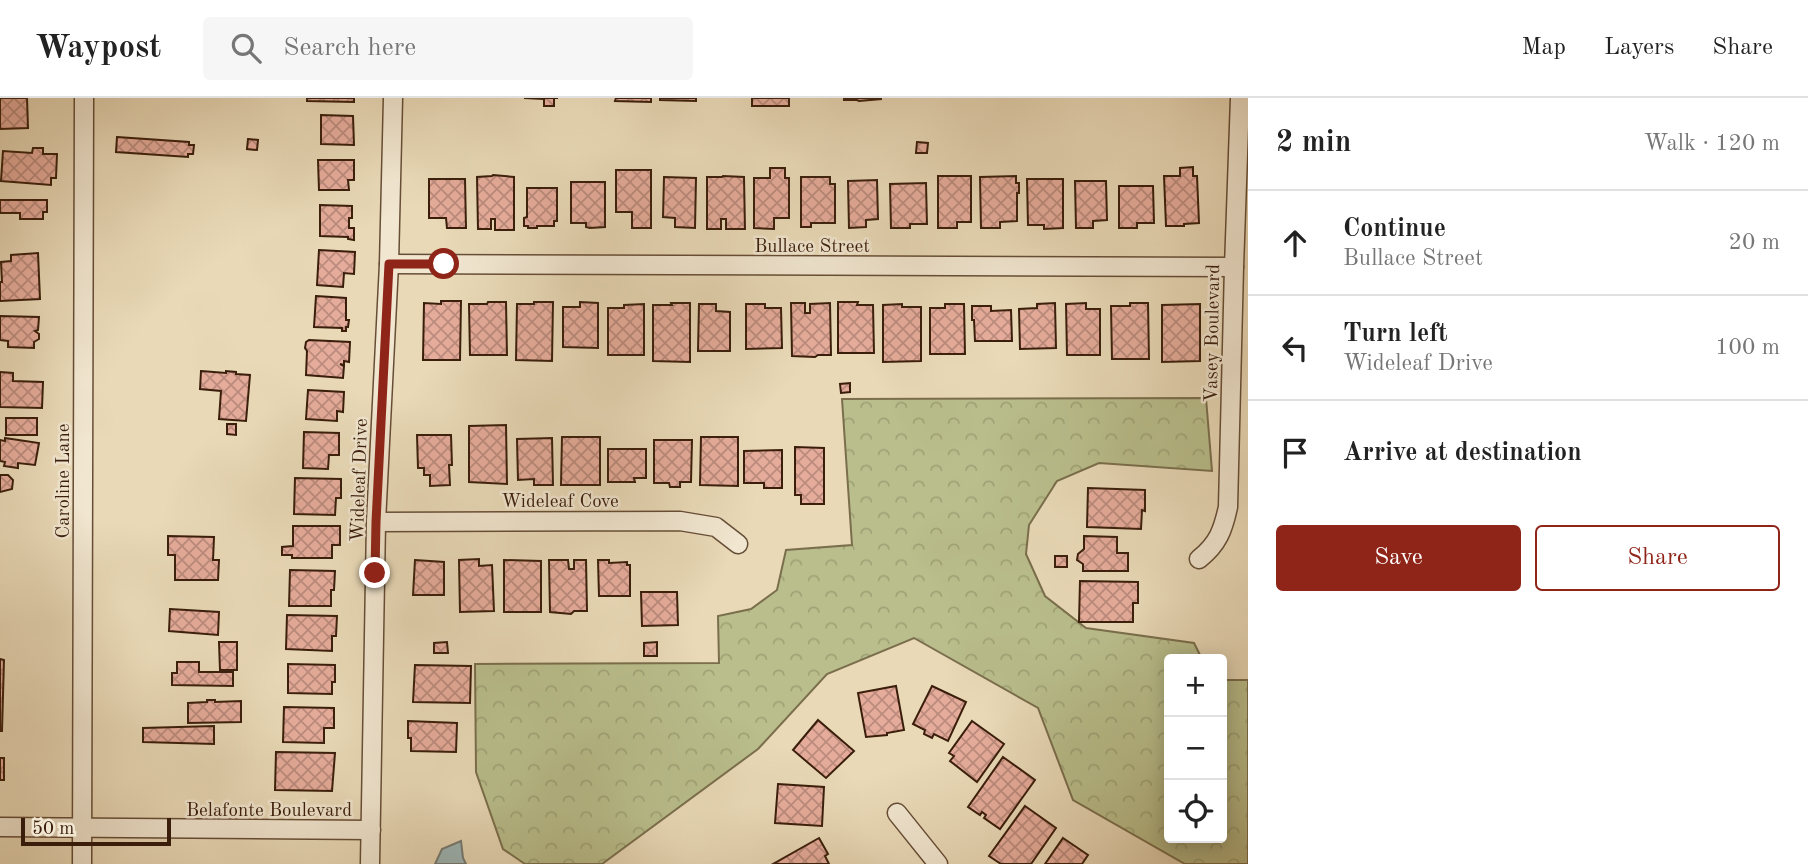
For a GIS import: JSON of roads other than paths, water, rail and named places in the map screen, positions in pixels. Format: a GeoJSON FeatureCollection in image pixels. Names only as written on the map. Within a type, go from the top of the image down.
{"type":"FeatureCollection","features":[{"type":"Feature","properties":{"kind":"street","name":"Caroline Lane"},"geometry":{"type":"LineString","coordinates":[[82,864],[83,98]]}},
{"type":"Feature","properties":{"kind":"street","name":"Wideleaf Drive"},"geometry":{"type":"LineString","coordinates":[[370,864],[376,522],[389,264],[393,98]]}},
{"type":"Feature","properties":{"kind":"street","name":"Vasey Boulevard"},"geometry":{"type":"LineString","coordinates":[[1199,559],[1210,551],[1223,531],[1228,507],[1240,98]]}},
{"type":"Feature","properties":{"kind":"street","name":"Bullace Street"},"geometry":{"type":"LineString","coordinates":[[389,264],[1234,267]]}},
{"type":"Feature","properties":{"kind":"street","name":"Wideleaf Cove"},"geometry":{"type":"LineString","coordinates":[[376,522],[680,521],[716,527],[738,544]]}},
{"type":"Feature","properties":{"kind":"street"},"geometry":{"type":"LineString","coordinates":[[897,813],[938,864]]}},
{"type":"Feature","properties":{"kind":"street","name":"Belafonte Boulevard"},"geometry":{"type":"LineString","coordinates":[[0,827],[371,830]]}},
{"type":"Feature","properties":{"kind":"water"},"geometry":{"type":"Polygon","coordinates":[[[461,841],[466,864],[435,864],[442,849],[461,841]]]}}]}
